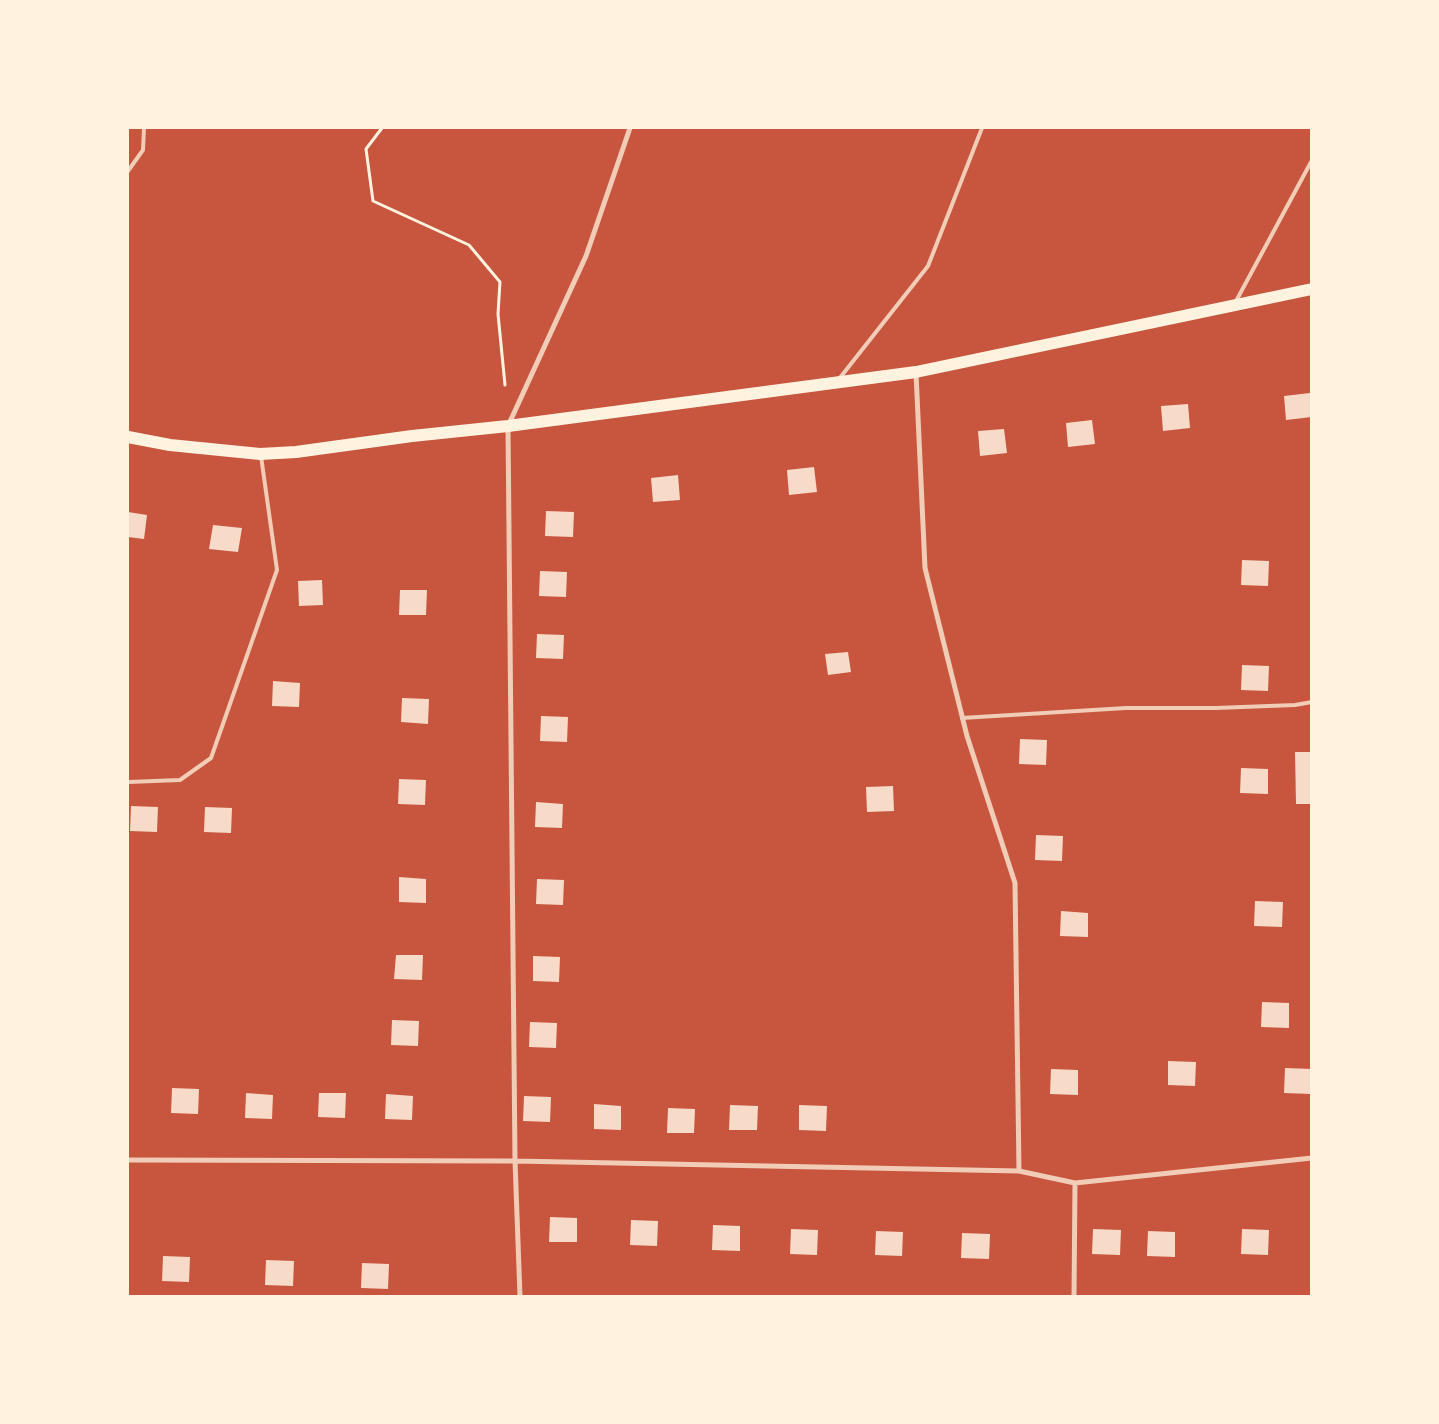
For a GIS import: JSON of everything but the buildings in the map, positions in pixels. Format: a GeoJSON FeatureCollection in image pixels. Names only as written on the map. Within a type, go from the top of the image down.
{"type":"FeatureCollection","features":[{"type":"Feature","properties":{"kind":"main road"},"geometry":{"type":"LineString","coordinates":[[128,437],[170,444],[260,454],[296,452],[412,436],[508,426],[916,372],[1312,289]]}},
{"type":"Feature","properties":{"kind":"street"},"geometry":{"type":"LineString","coordinates":[[520,1296],[515,1161],[508,426],[586,256],[630,128]]}},
{"type":"Feature","properties":{"kind":"street"},"geometry":{"type":"LineString","coordinates":[[916,372],[925,568],[962,718],[1015,883],[1019,1172]]}},
{"type":"Feature","properties":{"kind":"street"},"geometry":{"type":"LineString","coordinates":[[128,1160],[515,1161],[1019,1172],[1075,1183],[1312,1158]]}},
{"type":"Feature","properties":{"kind":"street"},"geometry":{"type":"LineString","coordinates":[[1074,1296],[1075,1183]]}},
{"type":"Feature","properties":{"kind":"lane"},"geometry":{"type":"LineString","coordinates":[[128,171],[143,150],[144,128]]}},
{"type":"Feature","properties":{"kind":"lane"},"geometry":{"type":"LineString","coordinates":[[836,383],[928,266],[982,128]]}},
{"type":"Feature","properties":{"kind":"lane"},"geometry":{"type":"LineString","coordinates":[[1233,306],[1311,162]]}},
{"type":"Feature","properties":{"kind":"lane"},"geometry":{"type":"LineString","coordinates":[[128,782],[180,780],[211,758],[277,570],[260,454]]}},
{"type":"Feature","properties":{"kind":"lane"},"geometry":{"type":"LineString","coordinates":[[962,718],[1126,708],[1216,708],[1295,705],[1312,702]]}},
{"type":"Feature","properties":{"kind":"path"},"geometry":{"type":"LineString","coordinates":[[382,128],[366,148],[373,201],[469,245],[500,282],[498,314],[508,426]]}}]}
